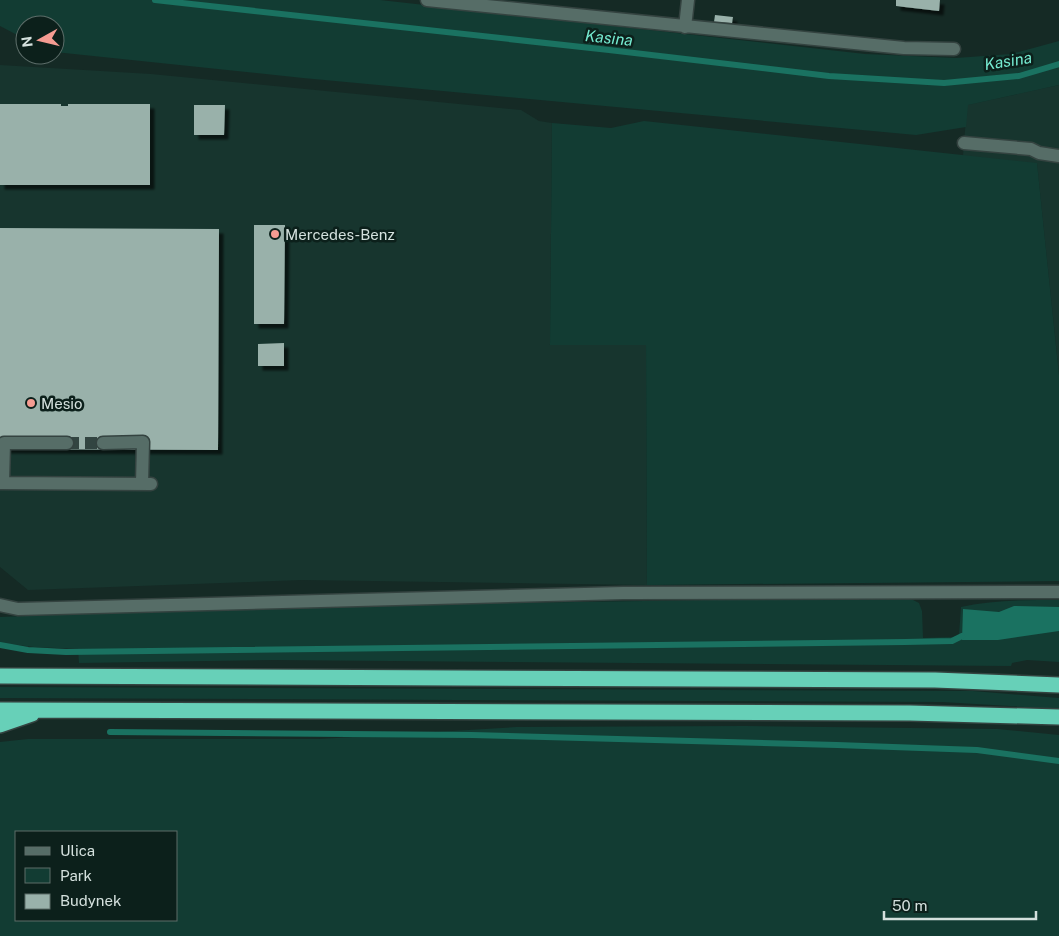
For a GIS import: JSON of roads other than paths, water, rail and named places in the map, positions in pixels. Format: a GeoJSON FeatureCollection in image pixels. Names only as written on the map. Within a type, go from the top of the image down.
{"type":"FeatureCollection","features":[{"type":"Feature","properties":{"kind":"highway"},"geometry":{"type":"LineString","coordinates":[[0,666],[45,676]]}},
{"type":"Feature","properties":{"kind":"highway"},"geometry":{"type":"LineString","coordinates":[[0,676],[763,681],[935,680],[1058,686]]}},
{"type":"Feature","properties":{"kind":"highway"},"geometry":{"type":"LineString","coordinates":[[0,710],[1015,715],[1059,717]]}},
{"type":"Feature","properties":{"kind":"highway"},"geometry":{"type":"LineString","coordinates":[[0,725],[45,710]]}},
{"type":"Feature","properties":{"kind":"highway"},"geometry":{"type":"LineString","coordinates":[[1015,715],[1059,725]]}},
{"type":"Feature","properties":{"kind":"lane"},"geometry":{"type":"LineString","coordinates":[[428,0],[904,48],[954,49]]}},
{"type":"Feature","properties":{"kind":"lane"},"geometry":{"type":"LineString","coordinates":[[685,27],[688,0]]}},
{"type":"Feature","properties":{"kind":"lane"},"geometry":{"type":"LineString","coordinates":[[964,143],[1031,149],[1039,153],[1059,156]]}},
{"type":"Feature","properties":{"kind":"lane"},"geometry":{"type":"LineString","coordinates":[[67,443],[4,443],[2,484],[147,484],[143,442],[103,443]]}},
{"type":"Feature","properties":{"kind":"lane"},"geometry":{"type":"LineString","coordinates":[[0,605],[18,609],[623,593],[1059,592]]}},
{"type":"Feature","properties":{"kind":"waterway","name":"Kasina"},"geometry":{"type":"LineString","coordinates":[[155,0],[829,76],[944,83],[1019,76],[1059,64]]}},
{"type":"Feature","properties":{"kind":"waterway"},"geometry":{"type":"LineString","coordinates":[[0,645],[28,650],[66,652],[905,642],[952,641],[962,636]]}},
{"type":"Feature","properties":{"kind":"waterway"},"geometry":{"type":"LineString","coordinates":[[110,732],[472,735],[837,745],[977,750],[1059,761]]}},
{"type":"Feature","properties":{"kind":"tunnel"},"geometry":{"type":"LineString","coordinates":[[67,443],[103,443]]}},
{"type":"Feature","properties":{"kind":"place","name":"Mercedes-Benz"},"geometry":{"type":"Point","coordinates":[275,234]}},
{"type":"Feature","properties":{"kind":"place","name":"Mesio"},"geometry":{"type":"Point","coordinates":[31,403]}}]}
